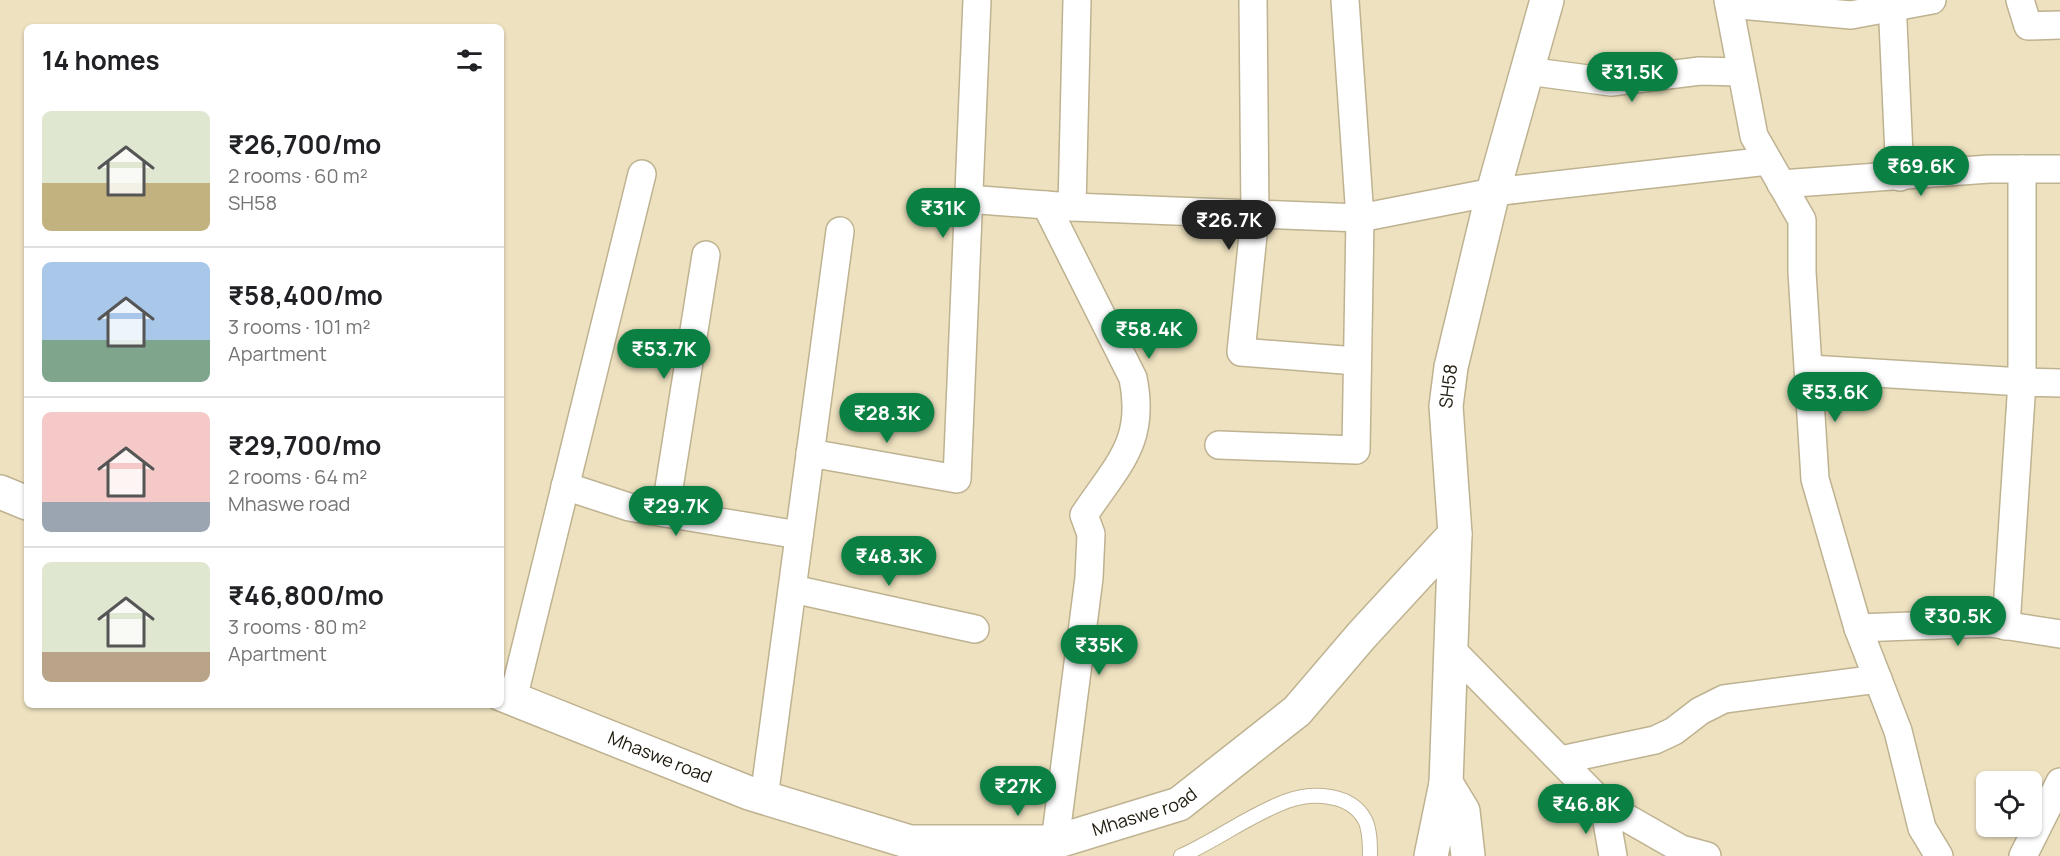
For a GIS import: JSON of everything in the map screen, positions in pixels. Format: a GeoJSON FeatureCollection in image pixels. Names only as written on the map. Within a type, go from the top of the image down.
{"type":"FeatureCollection","features":[{"type":"Feature","properties":{"kind":"street"},"geometry":{"type":"LineString","coordinates":[[810,453],[957,479],[977,0]]}},
{"type":"Feature","properties":{"kind":"street"},"geometry":{"type":"LineString","coordinates":[[1055,842],[1089,578],[1091,534],[1084,515],[1128,450],[1137,423],[1138,404],[1133,378],[1059,206],[1077,0]]}},
{"type":"Feature","properties":{"kind":"street"},"geometry":{"type":"LineString","coordinates":[[1252,0],[1255,216],[1241,352],[1356,361]]}},
{"type":"Feature","properties":{"kind":"street"},"geometry":{"type":"LineString","coordinates":[[1219,445],[1356,450],[1360,218],[1345,0]]}},
{"type":"Feature","properties":{"kind":"street","name":"SH58"},"geometry":{"type":"LineString","coordinates":[[1431,856],[1446,783],[1449,647],[1455,534],[1446,406],[1450,367],[1493,192],[1547,0]]}},
{"type":"Feature","properties":{"kind":"street"},"geometry":{"type":"LineString","coordinates":[[1932,0],[1893,3],[1851,15],[1728,2],[1754,136],[1802,220],[1802,272],[1810,369],[1815,479],[1858,628],[1898,731],[1922,828],[1939,856]]}},
{"type":"Feature","properties":{"kind":"street"},"geometry":{"type":"LineString","coordinates":[[2020,0],[2028,26],[2060,25]]}},
{"type":"Feature","properties":{"kind":"street"},"geometry":{"type":"LineString","coordinates":[[1893,3],[1900,177]]}},
{"type":"Feature","properties":{"kind":"street"},"geometry":{"type":"LineString","coordinates":[[1527,71],[1611,82],[1700,71],[1741,72]]}},
{"type":"Feature","properties":{"kind":"street"},"geometry":{"type":"LineString","coordinates":[[967,199],[1255,216],[1360,218],[1493,192],[1775,173],[1900,177],[2022,169],[2060,169]]}},
{"type":"Feature","properties":{"kind":"street"},"geometry":{"type":"LineString","coordinates":[[2006,626],[2022,382],[2022,169]]}},
{"type":"Feature","properties":{"kind":"street"},"geometry":{"type":"LineString","coordinates":[[507,696],[565,486],[642,174]]}},
{"type":"Feature","properties":{"kind":"street"},"geometry":{"type":"LineString","coordinates":[[764,798],[840,231]]}},
{"type":"Feature","properties":{"kind":"street"},"geometry":{"type":"LineString","coordinates":[[665,513],[706,255]]}},
{"type":"Feature","properties":{"kind":"street"},"geometry":{"type":"LineString","coordinates":[[1810,369],[2060,383]]}},
{"type":"Feature","properties":{"kind":"street"},"geometry":{"type":"LineString","coordinates":[[565,486],[628,507],[799,535]]}},
{"type":"Feature","properties":{"kind":"street","name":"Mhaswe road"},"geometry":{"type":"LineString","coordinates":[[507,696],[764,798],[910,842],[1055,842],[1179,804],[1297,711],[1362,635],[1455,534]]}},
{"type":"Feature","properties":{"kind":"street"},"geometry":{"type":"LineString","coordinates":[[793,589],[975,628]]}},
{"type":"Feature","properties":{"kind":"street"},"geometry":{"type":"LineString","coordinates":[[1858,628],[1990,623],[2060,634]]}},
{"type":"Feature","properties":{"kind":"street"},"geometry":{"type":"LineString","coordinates":[[1449,647],[1604,805],[1681,849],[1707,856]]}},
{"type":"Feature","properties":{"kind":"street"},"geometry":{"type":"LineString","coordinates":[[1561,759],[1655,740],[1674,731],[1700,711],[1724,699],[1878,679]]}},
{"type":"Feature","properties":{"kind":"street"},"geometry":{"type":"LineString","coordinates":[[2023,856],[2060,782]]}},
{"type":"Feature","properties":{"kind":"street"},"geometry":{"type":"LineString","coordinates":[[1446,783],[1463,811],[1468,856]]}},
{"type":"Feature","properties":{"kind":"street"},"geometry":{"type":"LineString","coordinates":[[1604,805],[1613,856]]}},
{"type":"Feature","properties":{"kind":"lane"},"geometry":{"type":"LineString","coordinates":[[1181,856],[1288,801],[1311,796],[1337,798],[1353,806],[1365,820],[1370,856]]}}]}
